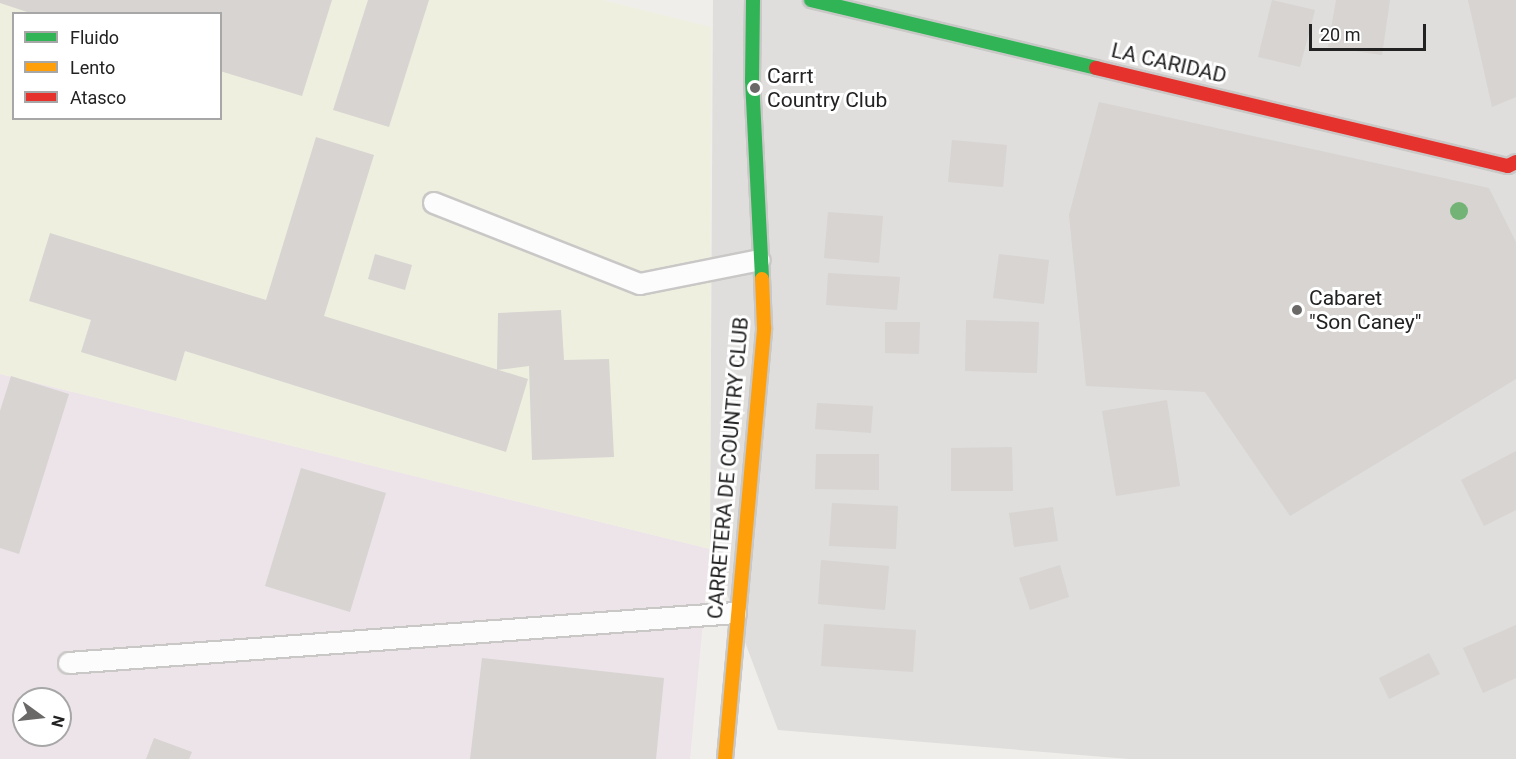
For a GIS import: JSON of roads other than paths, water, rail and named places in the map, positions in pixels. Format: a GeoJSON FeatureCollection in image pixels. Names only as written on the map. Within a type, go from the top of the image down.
{"type":"FeatureCollection","features":[{"type":"Feature","properties":{"kind":"street","name":"CARRETERA DE COUNTRY CLUB"},"geometry":{"type":"LineString","coordinates":[[725,759],[736,613],[764,328],[752,80],[753,0]]}},
{"type":"Feature","properties":{"kind":"street","name":"LA CARIDAD"},"geometry":{"type":"LineString","coordinates":[[811,0],[1508,165],[1516,162]]}},
{"type":"Feature","properties":{"kind":"lane"},"geometry":{"type":"LineString","coordinates":[[434,203],[640,284],[760,260]]}},
{"type":"Feature","properties":{"kind":"lane"},"geometry":{"type":"LineString","coordinates":[[69,663],[736,613]]}},
{"type":"Feature","properties":{"kind":"place","name":"Carrt Country Club"},"geometry":{"type":"Point","coordinates":[755,88]}},
{"type":"Feature","properties":{"kind":"place","name":"Cabaret \"Son Caney\""},"geometry":{"type":"Point","coordinates":[1297,310]}}]}
